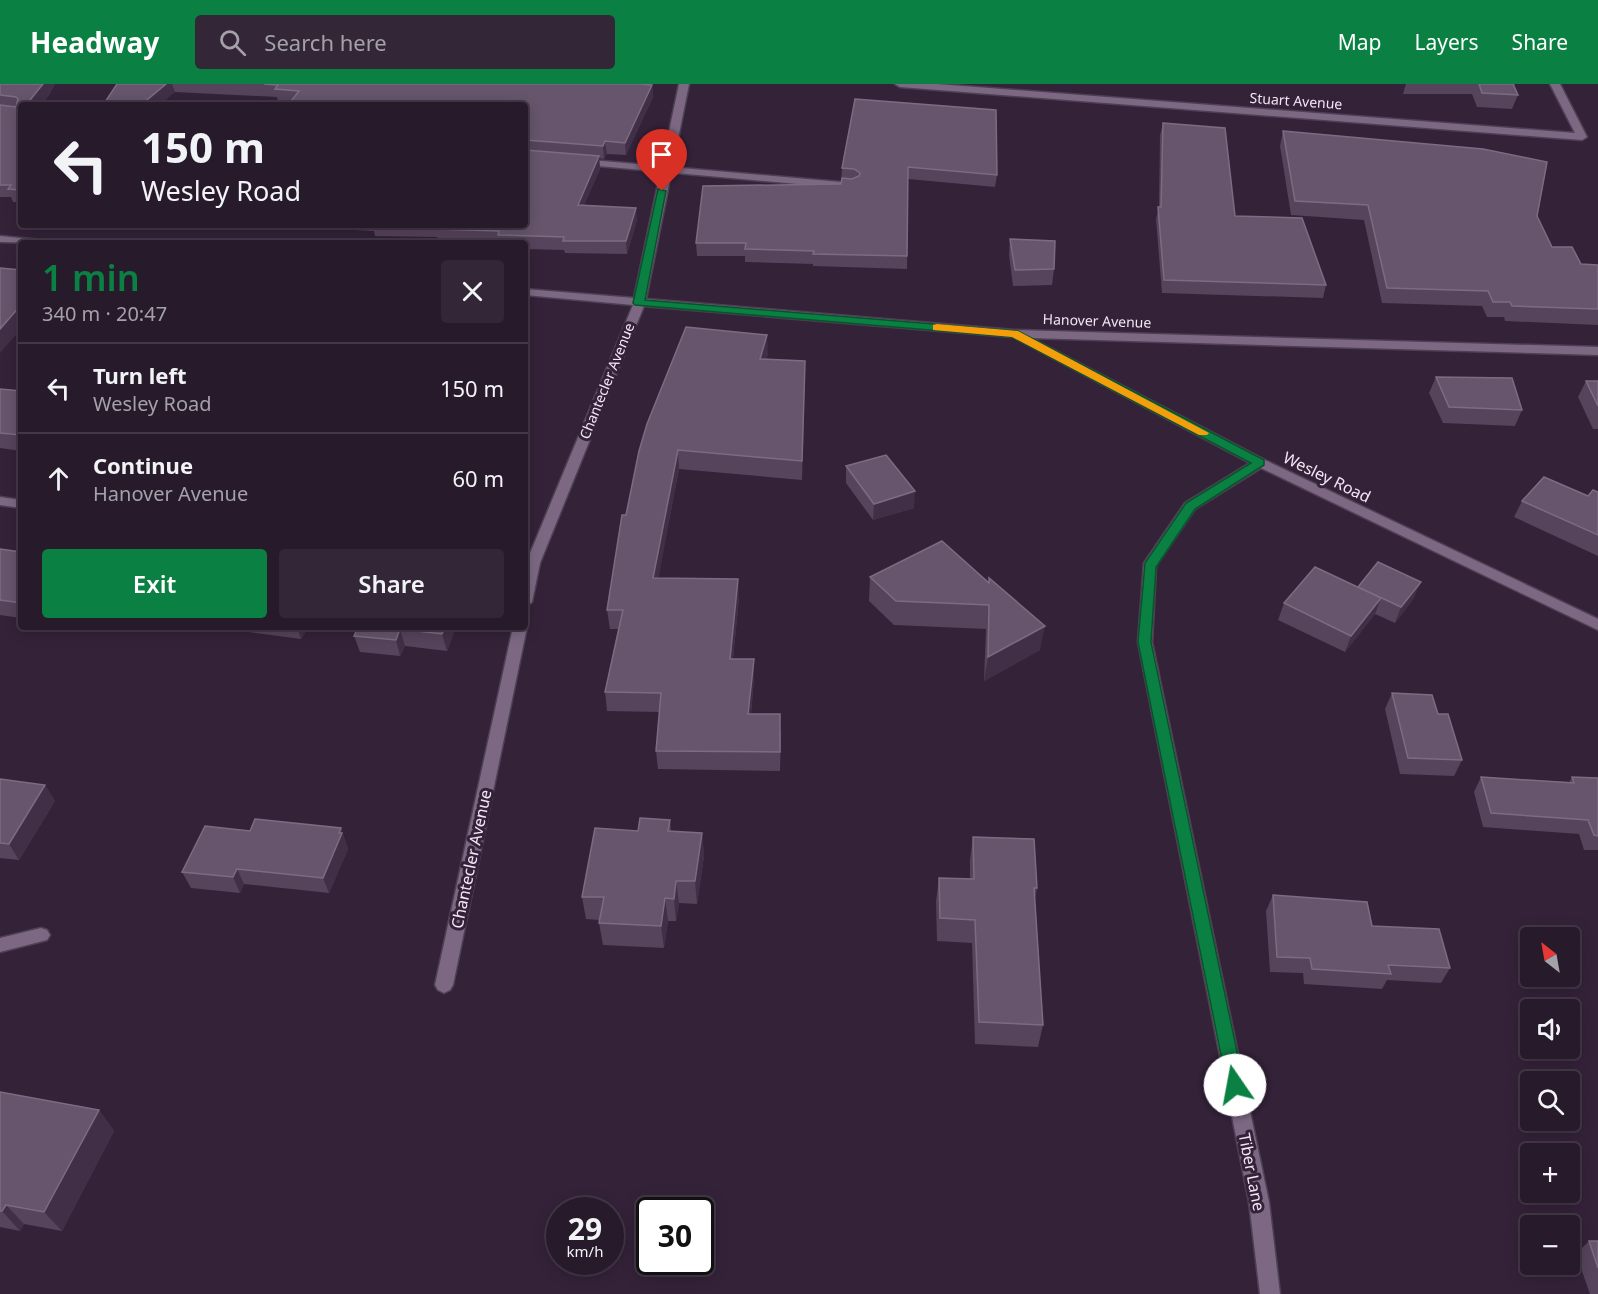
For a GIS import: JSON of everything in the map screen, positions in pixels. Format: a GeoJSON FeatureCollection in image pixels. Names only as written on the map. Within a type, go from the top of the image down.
{"type":"FeatureCollection","features":[{"type":"Feature","properties":{"kind":"street","name":"Chantecler Avenue"},"geometry":{"type":"LineString","coordinates":[[529,563],[639,303],[684,84]]}},
{"type":"Feature","properties":{"kind":"street","name":"Stuart Avenue"},"geometry":{"type":"LineString","coordinates":[[900,84],[1582,137],[1555,84]]}},
{"type":"Feature","properties":{"kind":"street"},"geometry":{"type":"LineString","coordinates":[[572,161],[852,186]]}},
{"type":"Feature","properties":{"kind":"street"},"geometry":{"type":"LineString","coordinates":[[0,239],[18,241]]}},
{"type":"Feature","properties":{"kind":"street","name":"Hanover Avenue"},"geometry":{"type":"LineString","coordinates":[[528,292],[1014,334],[1598,351]]}},
{"type":"Feature","properties":{"kind":"street","name":"Wesley Road"},"geometry":{"type":"LineString","coordinates":[[1014,334],[1260,463],[1598,625]]}},
{"type":"Feature","properties":{"kind":"street","name":"Tiber Lane"},"geometry":{"type":"LineString","coordinates":[[1260,463],[1190,506],[1149,566],[1145,642],[1259,1202],[1270,1294]]}},
{"type":"Feature","properties":{"kind":"street"},"geometry":{"type":"LineString","coordinates":[[0,501],[18,504]]}},
{"type":"Feature","properties":{"kind":"street","name":"Chantecler Avenue"},"geometry":{"type":"LineString","coordinates":[[444,985],[519,630]]}},
{"type":"Feature","properties":{"kind":"street"},"geometry":{"type":"LineString","coordinates":[[0,945],[41,935]]}},
{"type":"Feature","properties":{"kind":"building"},"geometry":{"type":"Polygon","coordinates":[[[0,84],[43,84],[28,102],[18,102],[18,190],[8,189],[11,185],[0,185],[0,105],[16,107],[18,99],[0,95],[0,84]]]}},
{"type":"Feature","properties":{"kind":"building"},"geometry":{"type":"Polygon","coordinates":[[[117,84],[166,84],[145,102],[105,102],[117,84]]]}},
{"type":"Feature","properties":{"kind":"building"},"geometry":{"type":"Polygon","coordinates":[[[264,84],[652,85],[625,143],[605,141],[603,146],[528,140],[528,102],[290,102],[299,91],[275,89],[278,85],[264,84]]]}},
{"type":"Feature","properties":{"kind":"building"},"geometry":{"type":"Polygon","coordinates":[[[1479,84],[1513,84],[1518,95],[1482,93],[1479,84]]]}},
{"type":"Feature","properties":{"kind":"building"},"geometry":{"type":"Polygon","coordinates":[[[855,99],[996,110],[997,175],[908,167],[907,256],[813,254],[814,251],[745,249],[746,243],[696,243],[703,186],[841,184],[842,178],[852,179],[859,176],[860,173],[854,169],[842,168],[855,99]]]}},
{"type":"Feature","properties":{"kind":"building"},"geometry":{"type":"Polygon","coordinates":[[[1163,123],[1225,128],[1235,216],[1302,218],[1326,285],[1164,280],[1158,207],[1161,207],[1163,123]]]}},
{"type":"Feature","properties":{"kind":"building"},"geometry":{"type":"Polygon","coordinates":[[[1283,131],[1483,149],[1547,162],[1537,216],[1552,247],[1572,247],[1581,264],[1598,265],[1598,309],[1512,306],[1510,302],[1493,302],[1488,291],[1387,288],[1368,205],[1295,201],[1283,131]]]}},
{"type":"Feature","properties":{"kind":"building"},"geometry":{"type":"Polygon","coordinates":[[[528,150],[599,156],[578,205],[636,208],[626,241],[563,241],[564,237],[498,235],[499,231],[435,229],[528,228],[528,150]]]}},
{"type":"Feature","properties":{"kind":"building"},"geometry":{"type":"Polygon","coordinates":[[[1010,239],[1055,241],[1054,269],[1015,270],[1010,239]]]}},
{"type":"Feature","properties":{"kind":"building"},"geometry":{"type":"Polygon","coordinates":[[[0,268],[18,270],[18,308],[0,329],[0,268]]]}},
{"type":"Feature","properties":{"kind":"building"},"geometry":{"type":"Polygon","coordinates":[[[686,327],[767,335],[760,359],[805,361],[802,461],[678,450],[653,578],[738,579],[730,659],[754,659],[748,714],[780,714],[780,752],[656,751],[661,693],[605,692],[623,610],[607,610],[622,515],[626,515],[647,424],[686,327]]]}},
{"type":"Feature","properties":{"kind":"building"},"geometry":{"type":"Polygon","coordinates":[[[1436,377],[1512,378],[1522,410],[1449,407],[1436,377]]]}},
{"type":"Feature","properties":{"kind":"building"},"geometry":{"type":"Polygon","coordinates":[[[1586,381],[1598,381],[1598,406],[1586,381]]]}},
{"type":"Feature","properties":{"kind":"building"},"geometry":{"type":"Polygon","coordinates":[[[0,389],[18,391],[18,435],[0,433],[0,389]]]}},
{"type":"Feature","properties":{"kind":"building"},"geometry":{"type":"Polygon","coordinates":[[[886,455],[915,491],[874,504],[846,466],[886,455]]]}},
{"type":"Feature","properties":{"kind":"building"},"geometry":{"type":"Polygon","coordinates":[[[1544,477],[1588,496],[1593,490],[1598,492],[1598,535],[1522,501],[1544,477]]]}},
{"type":"Feature","properties":{"kind":"building"},"geometry":{"type":"Polygon","coordinates":[[[942,541],[989,583],[989,578],[1045,626],[988,657],[989,605],[896,601],[870,577],[942,541]]]}},
{"type":"Feature","properties":{"kind":"building"},"geometry":{"type":"Polygon","coordinates":[[[0,549],[18,552],[18,603],[0,600],[0,549]]]}},
{"type":"Feature","properties":{"kind":"building"},"geometry":{"type":"Polygon","coordinates":[[[1378,562],[1421,582],[1401,607],[1358,587],[1378,562]]]}},
{"type":"Feature","properties":{"kind":"building"},"geometry":{"type":"Polygon","coordinates":[[[1315,567],[1381,598],[1351,636],[1284,603],[1315,567]]]}},
{"type":"Feature","properties":{"kind":"building"},"geometry":{"type":"Polygon","coordinates":[[[357,630],[400,630],[396,640],[354,636],[357,630]]]}},
{"type":"Feature","properties":{"kind":"building"},"geometry":{"type":"Polygon","coordinates":[[[408,630],[444,630],[442,634],[408,630]]]}},
{"type":"Feature","properties":{"kind":"building"},"geometry":{"type":"Polygon","coordinates":[[[1392,693],[1432,695],[1438,714],[1448,714],[1462,760],[1408,758],[1392,693]]]}},
{"type":"Feature","properties":{"kind":"building"},"geometry":{"type":"Polygon","coordinates":[[[1481,777],[1574,783],[1572,777],[1598,778],[1598,836],[1594,835],[1588,820],[1491,813],[1481,777]]]}},
{"type":"Feature","properties":{"kind":"building"},"geometry":{"type":"Polygon","coordinates":[[[0,779],[45,785],[9,844],[0,843],[0,779]]]}},
{"type":"Feature","properties":{"kind":"building"},"geometry":{"type":"Polygon","coordinates":[[[640,818],[670,820],[668,831],[702,833],[695,881],[676,881],[674,899],[665,898],[661,926],[599,923],[604,897],[582,897],[595,828],[638,831],[640,818]]]}},
{"type":"Feature","properties":{"kind":"building"},"geometry":{"type":"Polygon","coordinates":[[[255,819],[341,828],[339,833],[342,833],[323,878],[237,869],[233,877],[182,872],[205,826],[250,831],[255,819]]]}},
{"type":"Feature","properties":{"kind":"building"},"geometry":{"type":"Polygon","coordinates":[[[973,837],[1034,839],[1037,888],[1034,888],[1043,1025],[979,1022],[975,920],[940,918],[939,878],[974,879],[973,837]]]}},
{"type":"Feature","properties":{"kind":"building"},"geometry":{"type":"Polygon","coordinates":[[[1273,895],[1367,902],[1372,926],[1439,929],[1450,968],[1388,965],[1391,974],[1312,969],[1310,958],[1277,957],[1273,895]]]}},
{"type":"Feature","properties":{"kind":"building"},"geometry":{"type":"Polygon","coordinates":[[[0,1092],[99,1110],[44,1212],[6,1205],[0,1211],[0,1092]]]}},
{"type":"Feature","properties":{"kind":"building"},"geometry":{"type":"Polygon","coordinates":[[[1589,1241],[1598,1241],[1598,1268],[1589,1241]]]}},
{"type":"Feature","properties":{"kind":"slow traffic"},"geometry":{"type":"LineString","coordinates":[[937,327],[1014,334],[1203,433]]}},
{"type":"Feature","properties":{"kind":"route"},"geometry":{"type":"LineString","coordinates":[[662,191],[639,303],[1014,334],[1260,463],[1190,506],[1149,566],[1145,642],[1235,1085]]}}]}
